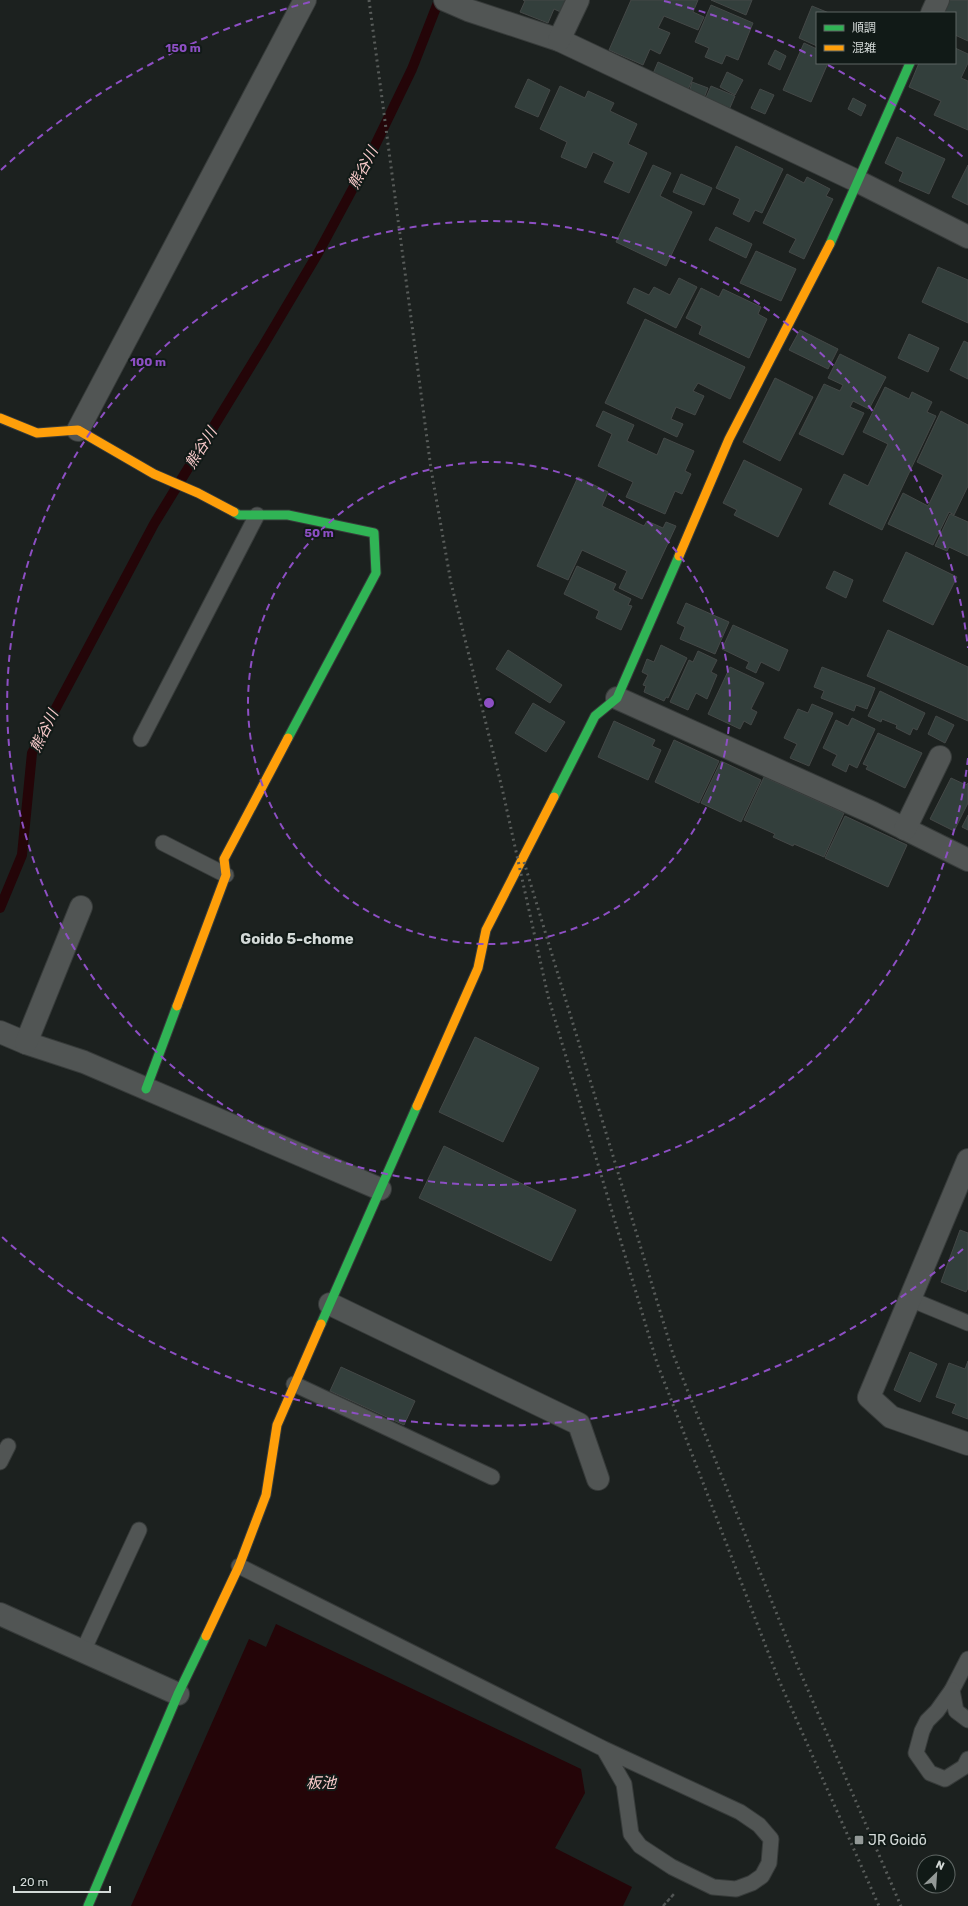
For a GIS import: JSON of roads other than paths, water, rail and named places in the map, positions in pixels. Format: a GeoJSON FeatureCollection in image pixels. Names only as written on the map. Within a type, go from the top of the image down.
{"type":"FeatureCollection","features":[{"type":"Feature","properties":{"kind":"street"},"geometry":{"type":"LineString","coordinates":[[78,430],[305,0]]}},
{"type":"Feature","properties":{"kind":"street"},"geometry":{"type":"LineString","coordinates":[[445,0],[468,10],[559,40],[857,181],[968,237]]}},
{"type":"Feature","properties":{"kind":"street"},"geometry":{"type":"LineString","coordinates":[[559,40],[578,0]]}},
{"type":"Feature","properties":{"kind":"street"},"geometry":{"type":"LineString","coordinates":[[932,12],[938,0]]}},
{"type":"Feature","properties":{"kind":"street"},"geometry":{"type":"LineString","coordinates":[[88,1906],[178,1694],[239,1566],[266,1495],[277,1425],[478,968],[486,930],[595,716],[617,698],[729,439],[834,236],[910,64]]}},
{"type":"Feature","properties":{"kind":"street"},"geometry":{"type":"LineString","coordinates":[[0,418],[37,434],[78,430],[154,474],[198,493],[239,515],[288,515],[374,533],[376,573],[224,859],[226,874],[146,1089]]}},
{"type":"Feature","properties":{"kind":"street"},"geometry":{"type":"LineString","coordinates":[[617,698],[873,813],[968,860]]}},
{"type":"Feature","properties":{"kind":"street"},"geometry":{"type":"LineString","coordinates":[[905,829],[940,757]]}},
{"type":"Feature","properties":{"kind":"street"},"geometry":{"type":"LineString","coordinates":[[26,1043],[81,907]]}},
{"type":"Feature","properties":{"kind":"street"},"geometry":{"type":"LineString","coordinates":[[0,1032],[26,1043],[84,1062],[380,1189]]}},
{"type":"Feature","properties":{"kind":"street"},"geometry":{"type":"LineString","coordinates":[[968,1160],[869,1397],[891,1417],[968,1444]]}},
{"type":"Feature","properties":{"kind":"street"},"geometry":{"type":"LineString","coordinates":[[330,1304],[579,1424],[598,1479]]}},
{"type":"Feature","properties":{"kind":"street"},"geometry":{"type":"LineString","coordinates":[[0,1614],[178,1694]]}},
{"type":"Feature","properties":{"kind":"lane"},"geometry":{"type":"LineString","coordinates":[[141,739],[257,515]]}},
{"type":"Feature","properties":{"kind":"lane"},"geometry":{"type":"LineString","coordinates":[[163,843],[226,874]]}},
{"type":"Feature","properties":{"kind":"lane"},"geometry":{"type":"LineString","coordinates":[[910,1300],[968,1323]]}},
{"type":"Feature","properties":{"kind":"lane"},"geometry":{"type":"LineString","coordinates":[[294,1384],[492,1477]]}},
{"type":"Feature","properties":{"kind":"lane"},"geometry":{"type":"LineString","coordinates":[[0,1462],[8,1446]]}},
{"type":"Feature","properties":{"kind":"lane"},"geometry":{"type":"LineString","coordinates":[[84,1651],[139,1530]]}},
{"type":"Feature","properties":{"kind":"lane"},"geometry":{"type":"LineString","coordinates":[[239,1566],[604,1749],[740,1812],[760,1825],[771,1839],[769,1863],[762,1876],[752,1883],[736,1889],[713,1887],[672,1867],[640,1846],[631,1834],[624,1784],[604,1749]]}},
{"type":"Feature","properties":{"kind":"lane"},"geometry":{"type":"LineString","coordinates":[[967,1765],[945,1779],[930,1773],[916,1753],[922,1731],[927,1721],[952,1690],[968,1659]]}},
{"type":"Feature","properties":{"kind":"lane"},"geometry":{"type":"LineString","coordinates":[[952,1690],[956,1711],[968,1720]]}},
{"type":"Feature","properties":{"kind":"water","name":"板池"},"geometry":{"type":"Polygon","coordinates":[[[276,1624],[581,1769],[585,1793],[555,1848],[632,1887],[623,1906],[131,1906],[249,1639],[266,1647],[276,1624]]]}},
{"type":"Feature","properties":{"kind":"waterway","name":"熊谷川"},"geometry":{"type":"LineString","coordinates":[[0,908],[22,855],[32,753],[154,524],[317,255],[365,166],[412,69],[439,0]]}},
{"type":"Feature","properties":{"kind":"railway"},"geometry":{"type":"LineString","coordinates":[[369,0],[431,469],[451,583],[502,788],[548,996],[657,1363],[778,1678],[879,1906]]}},
{"type":"Feature","properties":{"kind":"railway"},"geometry":{"type":"LineString","coordinates":[[524,862],[673,1354],[798,1667],[901,1906]]}},
{"type":"Feature","properties":{"kind":"place","name":"JR Goidō"},"geometry":{"type":"Point","coordinates":[859,1840]}},
{"type":"Feature","properties":{"kind":"district","name":"Goido 5-chome"},"geometry":{"type":"Point","coordinates":[297,939]}}]}
